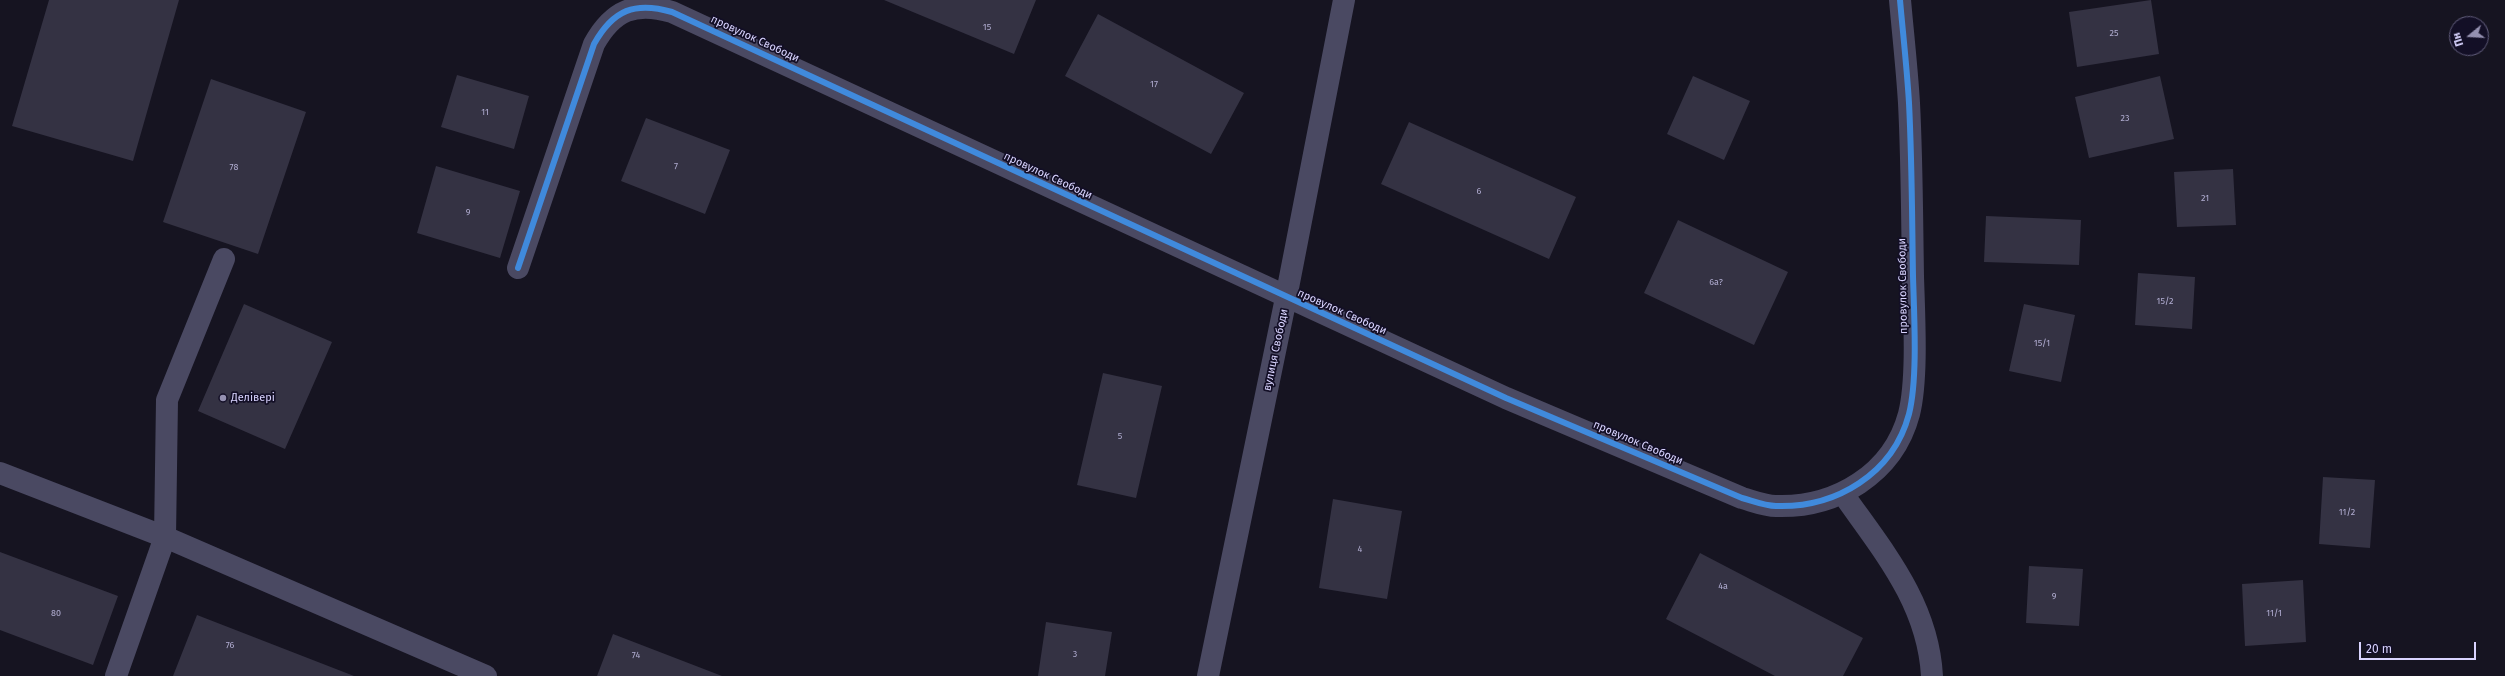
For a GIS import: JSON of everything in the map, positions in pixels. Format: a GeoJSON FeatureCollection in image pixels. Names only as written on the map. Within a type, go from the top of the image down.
{"type":"FeatureCollection","features":[{"type":"Feature","properties":{"kind":"street","name":"вулиця Свободи"},"geometry":{"type":"LineString","coordinates":[[1208,676],[1286,298],[1344,0]]}},
{"type":"Feature","properties":{"kind":"street","name":"провулок Свободи"},"geometry":{"type":"LineString","coordinates":[[518,268],[594,44],[603,28],[617,15],[635,8],[654,6],[672,12],[1286,298],[1506,398],[1742,498],[1774,506],[1810,505],[1843,494],[1872,474],[1895,446],[1909,414],[1912,386],[1914,294],[1909,102],[1900,0]]}},
{"type":"Feature","properties":{"kind":"street"},"geometry":{"type":"LineString","coordinates":[[116,676],[165,537],[167,400],[224,259]]}},
{"type":"Feature","properties":{"kind":"street"},"geometry":{"type":"LineString","coordinates":[[0,473],[165,537],[486,676]]}},
{"type":"Feature","properties":{"kind":"street"},"geometry":{"type":"LineString","coordinates":[[1843,494],[1902,578],[1928,640],[1932,676]]}},
{"type":"Feature","properties":{"kind":"building"},"geometry":{"type":"Polygon","coordinates":[[[49,0],[179,0],[133,161],[12,126],[49,0]]]}},
{"type":"Feature","properties":{"kind":"building"},"geometry":{"type":"Polygon","coordinates":[[[884,0],[1036,0],[1014,54],[884,0]]]}},
{"type":"Feature","properties":{"kind":"building"},"geometry":{"type":"Polygon","coordinates":[[[2151,0],[2159,54],[2077,67],[2069,12],[2151,0]]]}},
{"type":"Feature","properties":{"kind":"building"},"geometry":{"type":"Polygon","coordinates":[[[1098,14],[1244,93],[1211,154],[1065,76],[1098,14]]]}},
{"type":"Feature","properties":{"kind":"building"},"geometry":{"type":"Polygon","coordinates":[[[457,75],[529,96],[514,149],[441,127],[457,75]]]}},
{"type":"Feature","properties":{"kind":"building"},"geometry":{"type":"Polygon","coordinates":[[[1693,76],[1750,101],[1724,160],[1667,134],[1693,76]]]}},
{"type":"Feature","properties":{"kind":"building"},"geometry":{"type":"Polygon","coordinates":[[[2160,76],[2174,139],[2089,158],[2075,97],[2160,76]]]}},
{"type":"Feature","properties":{"kind":"building"},"geometry":{"type":"Polygon","coordinates":[[[211,79],[306,112],[258,254],[163,222],[211,79]]]}},
{"type":"Feature","properties":{"kind":"building"},"geometry":{"type":"Polygon","coordinates":[[[646,118],[730,150],[705,214],[621,181],[646,118]]]}},
{"type":"Feature","properties":{"kind":"building"},"geometry":{"type":"Polygon","coordinates":[[[1409,122],[1576,197],[1549,259],[1381,184],[1409,122]]]}},
{"type":"Feature","properties":{"kind":"building"},"geometry":{"type":"Polygon","coordinates":[[[436,166],[520,191],[500,258],[417,233],[436,166]]]}},
{"type":"Feature","properties":{"kind":"building"},"geometry":{"type":"Polygon","coordinates":[[[2233,169],[2236,225],[2177,227],[2174,172],[2233,169]]]}},
{"type":"Feature","properties":{"kind":"building"},"geometry":{"type":"Polygon","coordinates":[[[1986,216],[2081,220],[2079,265],[1984,262],[1986,216]]]}},
{"type":"Feature","properties":{"kind":"building"},"geometry":{"type":"Polygon","coordinates":[[[1678,220],[1788,272],[1754,345],[1644,293],[1678,220]]]}},
{"type":"Feature","properties":{"kind":"building"},"geometry":{"type":"Polygon","coordinates":[[[2138,273],[2195,277],[2192,329],[2135,325],[2138,273]]]}},
{"type":"Feature","properties":{"kind":"building"},"geometry":{"type":"Polygon","coordinates":[[[244,304],[332,342],[285,449],[198,411],[244,304]]]}},
{"type":"Feature","properties":{"kind":"building"},"geometry":{"type":"Polygon","coordinates":[[[2024,304],[2075,315],[2061,382],[2009,371],[2024,304]]]}},
{"type":"Feature","properties":{"kind":"building"},"geometry":{"type":"Polygon","coordinates":[[[1103,373],[1162,386],[1136,498],[1077,485],[1103,373]]]}},
{"type":"Feature","properties":{"kind":"building"},"geometry":{"type":"Polygon","coordinates":[[[2323,477],[2375,480],[2370,548],[2319,544],[2323,477]]]}},
{"type":"Feature","properties":{"kind":"building"},"geometry":{"type":"Polygon","coordinates":[[[1333,499],[1402,511],[1387,599],[1319,588],[1333,499]]]}},
{"type":"Feature","properties":{"kind":"building"},"geometry":{"type":"Polygon","coordinates":[[[0,552],[118,596],[93,665],[0,630],[0,552]]]}},
{"type":"Feature","properties":{"kind":"building"},"geometry":{"type":"Polygon","coordinates":[[[1700,553],[1863,638],[1843,676],[1775,676],[1666,619],[1700,553]]]}},
{"type":"Feature","properties":{"kind":"building"},"geometry":{"type":"Polygon","coordinates":[[[2029,566],[2083,569],[2079,626],[2026,623],[2029,566]]]}},
{"type":"Feature","properties":{"kind":"building"},"geometry":{"type":"Polygon","coordinates":[[[2303,580],[2306,642],[2245,646],[2242,584],[2303,580]]]}},
{"type":"Feature","properties":{"kind":"building"},"geometry":{"type":"Polygon","coordinates":[[[197,615],[354,676],[173,676],[197,615]]]}},
{"type":"Feature","properties":{"kind":"building"},"geometry":{"type":"Polygon","coordinates":[[[1046,622],[1112,632],[1105,676],[1038,676],[1046,622]]]}},
{"type":"Feature","properties":{"kind":"building"},"geometry":{"type":"Polygon","coordinates":[[[613,634],[722,676],[597,676],[613,634]]]}},
{"type":"Feature","properties":{"kind":"cycle path"},"geometry":{"type":"LineString","coordinates":[[518,268],[594,44],[601,32],[609,23],[626,11],[636,8],[659,9],[672,12],[1506,398],[1742,498],[1772,506],[1798,505],[1820,501],[1840,494],[1859,483],[1876,470],[1890,454],[1901,435],[1909,414],[1912,399],[1915,346],[1911,146],[1908,90],[1900,0]]}},
{"type":"Feature","properties":{"kind":"place","name":"Делівері"},"geometry":{"type":"Point","coordinates":[223,398]}}]}
